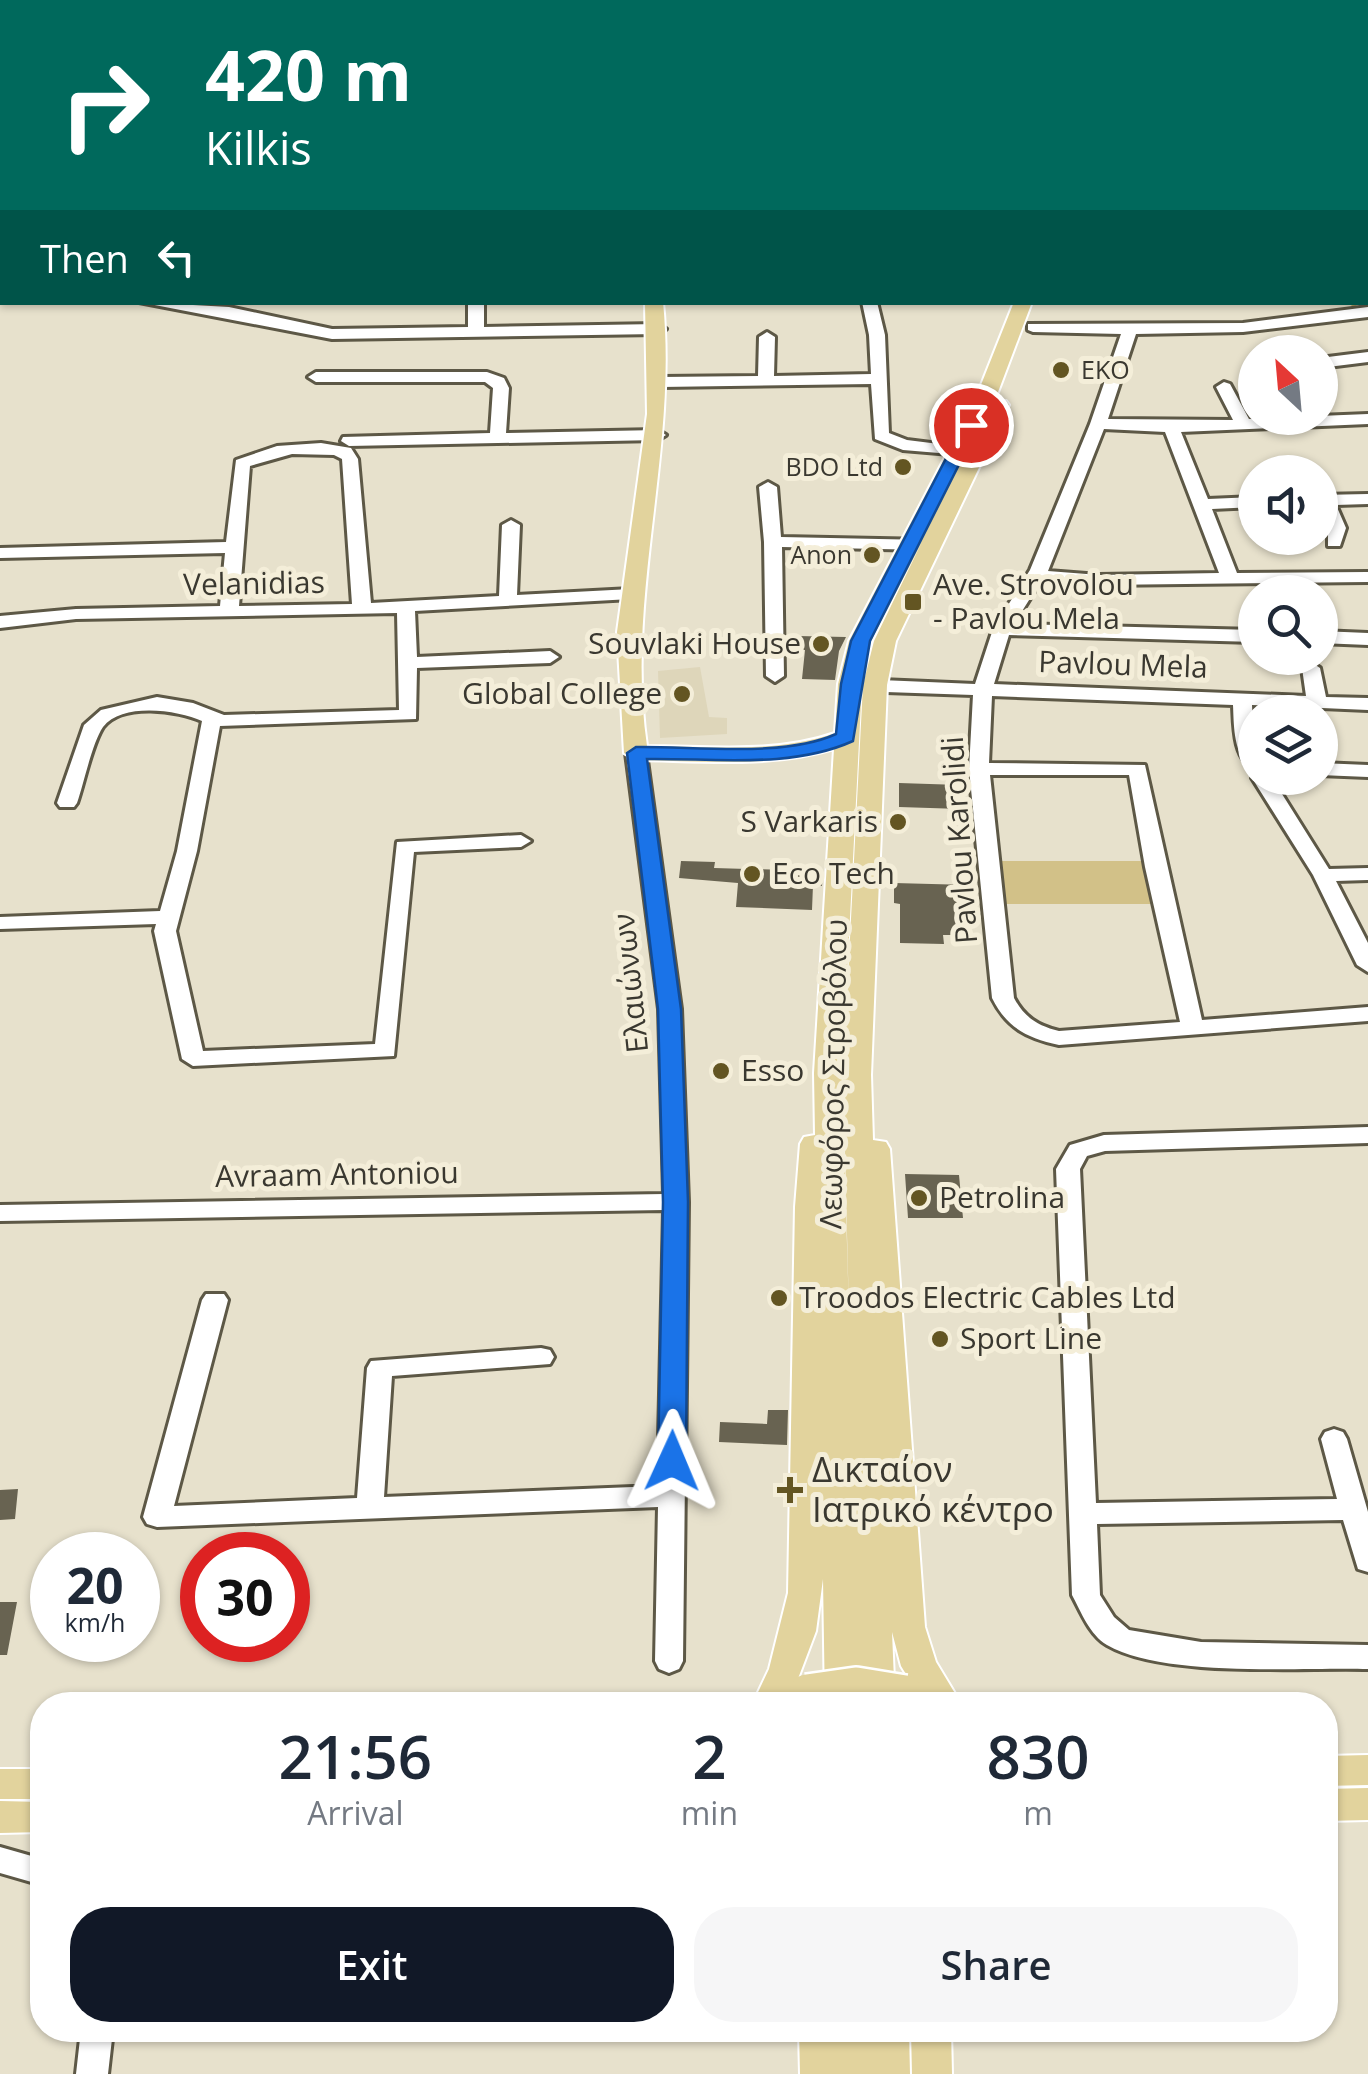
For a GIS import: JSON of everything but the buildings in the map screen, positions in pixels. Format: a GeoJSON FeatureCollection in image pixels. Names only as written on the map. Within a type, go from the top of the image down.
{"type":"FeatureCollection","features":[{"type":"Feature","properties":{"kind":"main road","name":"Ελαιώνων"},"geometry":{"type":"LineString","coordinates":[[636,753],[630,691],[632,594],[658,435],[662,382],[654,305]]}},
{"type":"Feature","properties":{"kind":"main road","name":"Λεωφόρος Στροβόλου"},"geometry":{"type":"LineString","coordinates":[[843,1692],[846,736],[957,451],[985,400],[1021,305]]}},
{"type":"Feature","properties":{"kind":"main road","name":"Λεωφόρος Στροβόλου"},"geometry":{"type":"LineString","coordinates":[[920,544],[992,425],[1043,305]]}},
{"type":"Feature","properties":{"kind":"main road","name":"Λεωφόρος Στροβόλου"},"geometry":{"type":"LineString","coordinates":[[863,685],[842,1074],[905,1692]]}},
{"type":"Feature","properties":{"kind":"main road"},"geometry":{"type":"LineString","coordinates":[[787,752],[825,746],[846,736]]}},
{"type":"Feature","properties":{"kind":"main road"},"geometry":{"type":"LineString","coordinates":[[636,753],[787,752],[818,756],[844,770]]}},
{"type":"Feature","properties":{"kind":"main road"},"geometry":{"type":"LineString","coordinates":[[776,1692],[793,1656],[806,1596],[805,1298],[817,1107],[842,1074],[874,1130],[908,1627],[918,1666],[935,1692]]}},
{"type":"Feature","properties":{"kind":"main road"},"geometry":{"type":"LineString","coordinates":[[824,1692],[856,1685],[878,1692]]}},
{"type":"Feature","properties":{"kind":"main road"},"geometry":{"type":"LineString","coordinates":[[1338,1770],[1368,1770]]}},
{"type":"Feature","properties":{"kind":"main road"},"geometry":{"type":"LineString","coordinates":[[0,1784],[30,1784]]}},
{"type":"Feature","properties":{"kind":"main road"},"geometry":{"type":"LineString","coordinates":[[1338,1804],[1368,1804]]}},
{"type":"Feature","properties":{"kind":"main road"},"geometry":{"type":"LineString","coordinates":[[0,1817],[30,1817]]}},
{"type":"Feature","properties":{"kind":"main road"},"geometry":{"type":"LineString","coordinates":[[819,2042],[820,2074]]}},
{"type":"Feature","properties":{"kind":"main road"},"geometry":{"type":"LineString","coordinates":[[851,2042],[852,2074]]}},
{"type":"Feature","properties":{"kind":"main road"},"geometry":{"type":"LineString","coordinates":[[889,2042],[890,2074]]}},
{"type":"Feature","properties":{"kind":"main road"},"geometry":{"type":"LineString","coordinates":[[931,2042],[932,2074]]}},
{"type":"Feature","properties":{"kind":"street"},"geometry":{"type":"LineString","coordinates":[[142,0],[150,0]]}},
{"type":"Feature","properties":{"kind":"street"},"geometry":{"type":"LineString","coordinates":[[171,305],[228,312],[317,333],[658,329]]}},
{"type":"Feature","properties":{"kind":"street"},"geometry":{"type":"LineString","coordinates":[[476,305],[476,334]]}},
{"type":"Feature","properties":{"kind":"street"},"geometry":{"type":"LineString","coordinates":[[871,305],[878,335],[882,435],[903,445],[957,451]]}},
{"type":"Feature","properties":{"kind":"street"},"geometry":{"type":"LineString","coordinates":[[1033,327],[1130,330],[1266,326],[1364,313]]}},
{"type":"Feature","properties":{"kind":"street","name":"Pavlou Karolidi"},"geometry":{"type":"LineString","coordinates":[[1130,330],[1098,424],[1036,575],[1002,629],[983,690],[979,769],[1003,998],[1014,1018],[1037,1034],[1059,1038],[1193,1029]]}},
{"type":"Feature","properties":{"kind":"street"},"geometry":{"type":"LineString","coordinates":[[766,337],[766,380]]}},
{"type":"Feature","properties":{"kind":"street"},"geometry":{"type":"LineString","coordinates":[[1338,360],[1368,357]]}},
{"type":"Feature","properties":{"kind":"street"},"geometry":{"type":"LineString","coordinates":[[316,377],[498,381],[498,436]]}},
{"type":"Feature","properties":{"kind":"street"},"geometry":{"type":"LineString","coordinates":[[662,382],[880,379]]}},
{"type":"Feature","properties":{"kind":"street"},"geometry":{"type":"LineString","coordinates":[[1224,387],[1238,413]]}},
{"type":"Feature","properties":{"kind":"street"},"geometry":{"type":"LineString","coordinates":[[1338,420],[1368,419]]}},
{"type":"Feature","properties":{"kind":"street"},"geometry":{"type":"LineString","coordinates":[[1098,424],[1238,424]]}},
{"type":"Feature","properties":{"kind":"street"},"geometry":{"type":"LineString","coordinates":[[1171,427],[1231,580]]}},
{"type":"Feature","properties":{"kind":"street"},"geometry":{"type":"LineString","coordinates":[[230,612],[242,464],[246,460],[290,452],[498,436],[658,435]]}},
{"type":"Feature","properties":{"kind":"street"},"geometry":{"type":"LineString","coordinates":[[347,447],[362,609]]}},
{"type":"Feature","properties":{"kind":"street"},"geometry":{"type":"LineString","coordinates":[[768,487],[774,542],[775,676]]}},
{"type":"Feature","properties":{"kind":"street"},"geometry":{"type":"LineString","coordinates":[[1338,500],[1368,499]]}},
{"type":"Feature","properties":{"kind":"street"},"geometry":{"type":"LineString","coordinates":[[1199,504],[1238,503]]}},
{"type":"Feature","properties":{"kind":"street"},"geometry":{"type":"LineString","coordinates":[[508,598],[512,525]]}},
{"type":"Feature","properties":{"kind":"street"},"geometry":{"type":"LineString","coordinates":[[774,542],[920,544]]}},
{"type":"Feature","properties":{"kind":"street"},"geometry":{"type":"LineString","coordinates":[[0,553],[234,547]]}},
{"type":"Feature","properties":{"kind":"street"},"geometry":{"type":"LineString","coordinates":[[1036,575],[1099,580],[1238,581]]}},
{"type":"Feature","properties":{"kind":"street"},"geometry":{"type":"LineString","coordinates":[[1338,581],[1368,577]]}},
{"type":"Feature","properties":{"kind":"street","name":"Velanidias"},"geometry":{"type":"LineString","coordinates":[[0,623],[76,614],[362,609],[632,594]]}},
{"type":"Feature","properties":{"kind":"street"},"geometry":{"type":"LineString","coordinates":[[67,803],[94,725],[119,709],[157,703],[186,707],[212,718],[409,715],[406,606]]}},
{"type":"Feature","properties":{"kind":"street"},"geometry":{"type":"LineString","coordinates":[[1002,629],[1238,636]]}},
{"type":"Feature","properties":{"kind":"street"},"geometry":{"type":"LineString","coordinates":[[1338,638],[1368,639]]}},
{"type":"Feature","properties":{"kind":"street"},"geometry":{"type":"LineString","coordinates":[[408,663],[550,657]]}},
{"type":"Feature","properties":{"kind":"street","name":"Pavlou Mela"},"geometry":{"type":"LineString","coordinates":[[863,685],[1238,700]]}},
{"type":"Feature","properties":{"kind":"street","name":"Pavlou Mela"},"geometry":{"type":"LineString","coordinates":[[1338,703],[1368,704]]}},
{"type":"Feature","properties":{"kind":"street"},"geometry":{"type":"LineString","coordinates":[[212,718],[187,851],[165,931],[193,1059],[386,1051],[404,846],[521,841]]}},
{"type":"Feature","properties":{"kind":"street","name":"Ελαιώνων"},"geometry":{"type":"LineString","coordinates":[[636,753],[670,1009],[676,1202],[669,1661]]}},
{"type":"Feature","properties":{"kind":"street"},"geometry":{"type":"LineString","coordinates":[[979,769],[1138,769],[1155,867],[1193,1029],[1368,1014]]}},
{"type":"Feature","properties":{"kind":"street"},"geometry":{"type":"LineString","coordinates":[[1338,770],[1368,771]]}},
{"type":"Feature","properties":{"kind":"street"},"geometry":{"type":"LineString","coordinates":[[1273,795],[1323,875],[1368,965]]}},
{"type":"Feature","properties":{"kind":"street"},"geometry":{"type":"LineString","coordinates":[[1323,875],[1368,874]]}},
{"type":"Feature","properties":{"kind":"street"},"geometry":{"type":"LineString","coordinates":[[0,923],[169,917]]}},
{"type":"Feature","properties":{"kind":"street"},"geometry":{"type":"LineString","coordinates":[[1368,1136],[1159,1139],[1091,1146],[1071,1159],[1068,1169],[1086,1595],[1096,1616],[1117,1638],[1136,1645],[1195,1652],[1368,1656]]}},
{"type":"Feature","properties":{"kind":"street","name":"Avraam Antoniou"},"geometry":{"type":"LineString","coordinates":[[0,1212],[676,1202]]}},
{"type":"Feature","properties":{"kind":"street"},"geometry":{"type":"LineString","coordinates":[[215,1300],[158,1517],[671,1496]]}},
{"type":"Feature","properties":{"kind":"street"},"geometry":{"type":"LineString","coordinates":[[370,1510],[380,1368],[540,1358]]}},
{"type":"Feature","properties":{"kind":"street"},"geometry":{"type":"LineString","coordinates":[[1334,1439],[1368,1561]]}},
{"type":"Feature","properties":{"kind":"street"},"geometry":{"type":"LineString","coordinates":[[1082,1514],[1352,1510]]}},
{"type":"Feature","properties":{"kind":"street"},"geometry":{"type":"LineString","coordinates":[[0,1860],[30,1869]]}},
{"type":"Feature","properties":{"kind":"street"},"geometry":{"type":"LineString","coordinates":[[92,2074],[95,2042]]}},
{"type":"Feature","properties":{"kind":"shaded area","name":"Global College"},"geometry":{"type":"Polygon","coordinates":[[[700,667],[709,717],[727,718],[727,734],[660,738],[658,671],[700,667]]]}},
{"type":"Feature","properties":{"kind":"shaded area"},"geometry":{"type":"Polygon","coordinates":[[[997,861],[1144,861],[1153,904],[1003,904],[997,861]]]}},
{"type":"Feature","properties":{"kind":"waterway"},"geometry":{"type":"LineString","coordinates":[[1353,305],[1368,313]]}},
{"type":"Feature","properties":{"kind":"place","name":"EKO"},"geometry":{"type":"Point","coordinates":[1061,370]}},
{"type":"Feature","properties":{"kind":"place","name":"BDO Ltd"},"geometry":{"type":"Point","coordinates":[903,467]}},
{"type":"Feature","properties":{"kind":"place","name":"Anon"},"geometry":{"type":"Point","coordinates":[872,555]}},
{"type":"Feature","properties":{"kind":"place","name":"Ave. Strovolou - Pavlou Mela"},"geometry":{"type":"Point","coordinates":[913,602]}},
{"type":"Feature","properties":{"kind":"place","name":"Souvlaki House"},"geometry":{"type":"Point","coordinates":[821,644]}},
{"type":"Feature","properties":{"kind":"place","name":"Global College"},"geometry":{"type":"Point","coordinates":[682,694]}},
{"type":"Feature","properties":{"kind":"place","name":"S Varkaris"},"geometry":{"type":"Point","coordinates":[898,822]}},
{"type":"Feature","properties":{"kind":"place","name":"Eco Tech"},"geometry":{"type":"Point","coordinates":[752,874]}},
{"type":"Feature","properties":{"kind":"place","name":"Esso"},"geometry":{"type":"Point","coordinates":[721,1071]}},
{"type":"Feature","properties":{"kind":"place","name":"Petrolina"},"geometry":{"type":"Point","coordinates":[919,1198]}},
{"type":"Feature","properties":{"kind":"place","name":"Troodos Electric Cables Ltd"},"geometry":{"type":"Point","coordinates":[779,1298]}},
{"type":"Feature","properties":{"kind":"place","name":"Sport Line"},"geometry":{"type":"Point","coordinates":[940,1339]}},
{"type":"Feature","properties":{"kind":"place","name":"Δικταίον Ιατρικό κέντρο"},"geometry":{"type":"Point","coordinates":[790,1490]}},
{"type":"Feature","properties":{"kind":"route"},"geometry":{"type":"LineString","coordinates":[[672,1461],[676,1202],[670,1009],[656,915],[653,856],[637,778],[636,753],[787,752],[825,746],[846,736],[850,684],[860,641],[971,425]]}}]}
